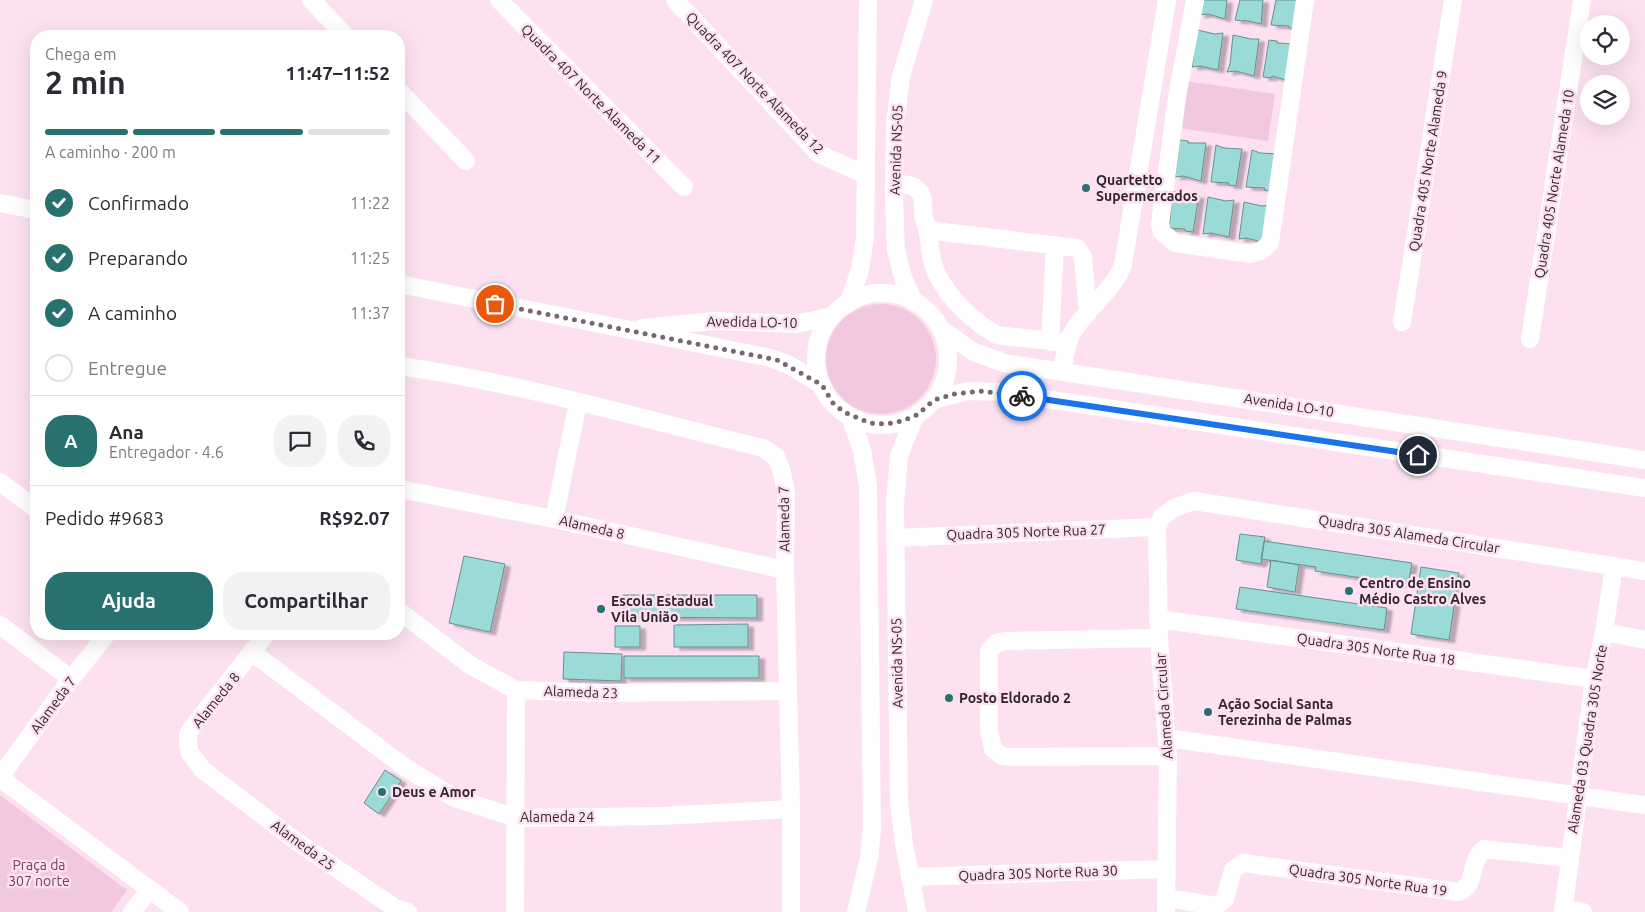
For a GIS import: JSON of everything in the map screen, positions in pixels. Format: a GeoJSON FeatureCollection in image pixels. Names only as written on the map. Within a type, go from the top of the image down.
{"type":"FeatureCollection","features":[{"type":"Feature","properties":{"kind":"street"},"geometry":{"type":"LineString","coordinates":[[311,0],[340,30]]}},
{"type":"Feature","properties":{"kind":"street","name":"Quadra 407 Norte Alameda 11"},"geometry":{"type":"LineString","coordinates":[[499,0],[684,187]]}},
{"type":"Feature","properties":{"kind":"street","name":"Quadra 407 Norte Alameda 12"},"geometry":{"type":"LineString","coordinates":[[675,0],[820,154],[866,175]]}},
{"type":"Feature","properties":{"kind":"street","name":"Avenida NS-05"},"geometry":{"type":"LineString","coordinates":[[848,304],[862,260],[865,237],[868,0]]}},
{"type":"Feature","properties":{"kind":"street","name":"Avenida NS-05"},"geometry":{"type":"LineString","coordinates":[[914,302],[897,258],[894,183],[895,124],[898,91],[924,0]]}},
{"type":"Feature","properties":{"kind":"street"},"geometry":{"type":"LineString","coordinates":[[894,183],[913,186],[919,190],[922,199],[923,222],[927,228],[936,274],[955,302],[987,330],[997,335],[1059,343],[1074,330],[1114,282],[1123,265],[1167,0]]}},
{"type":"Feature","properties":{"kind":"street"},"geometry":{"type":"LineString","coordinates":[[1195,0],[1176,97],[1160,224],[1162,232],[1175,243],[1250,254],[1261,251],[1270,243],[1304,0]]}},
{"type":"Feature","properties":{"kind":"street","name":"Quadra 405 Norte Alameda 9"},"geometry":{"type":"LineString","coordinates":[[1402,322],[1453,0]]}},
{"type":"Feature","properties":{"kind":"street","name":"Quadra 405 Norte Alameda 10"},"geometry":{"type":"LineString","coordinates":[[1530,339],[1582,0]]}},
{"type":"Feature","properties":{"kind":"street"},"geometry":{"type":"LineString","coordinates":[[1152,94],[1176,97]]}},
{"type":"Feature","properties":{"kind":"street"},"geometry":{"type":"LineString","coordinates":[[405,97],[466,161]]}},
{"type":"Feature","properties":{"kind":"street"},"geometry":{"type":"LineString","coordinates":[[0,203],[30,209]]}},
{"type":"Feature","properties":{"kind":"street"},"geometry":{"type":"LineString","coordinates":[[927,228],[1077,248],[1082,252],[1088,313]]}},
{"type":"Feature","properties":{"kind":"street"},"geometry":{"type":"LineString","coordinates":[[1055,246],[1062,371]]}},
{"type":"Feature","properties":{"kind":"street","name":"Avedida LO-10"},"geometry":{"type":"LineString","coordinates":[[405,285],[777,360],[822,385]]}},
{"type":"Feature","properties":{"kind":"street","name":"Avenida NS-05"},"geometry":{"type":"LineString","coordinates":[[884,294],[902,296],[914,302],[929,313],[941,329],[947,348],[948,362],[944,382],[934,400],[915,416],[886,424],[865,422],[850,416],[833,403],[822,385],[816,364],[817,349],[821,335],[833,316],[848,304],[865,296],[884,294]]}},
{"type":"Feature","properties":{"kind":"street","name":"Avedida LO-10"},"geometry":{"type":"LineString","coordinates":[[611,328],[642,328],[728,320],[789,324],[833,316]]}},
{"type":"Feature","properties":{"kind":"street","name":"Avenida LO-10"},"geometry":{"type":"LineString","coordinates":[[941,329],[964,346],[992,359],[1645,460]]}},
{"type":"Feature","properties":{"kind":"street","name":"Alameda 7"},"geometry":{"type":"LineString","coordinates":[[405,367],[431,370],[578,402],[763,448],[776,457],[782,472],[786,494],[785,570],[791,809],[791,912]]}},
{"type":"Feature","properties":{"kind":"street"},"geometry":{"type":"LineString","coordinates":[[934,400],[968,391],[998,392],[1645,488]]}},
{"type":"Feature","properties":{"kind":"street"},"geometry":{"type":"LineString","coordinates":[[554,518],[578,402]]}},
{"type":"Feature","properties":{"kind":"street","name":"Avenida NS-05"},"geometry":{"type":"LineString","coordinates":[[850,416],[865,464],[868,495],[872,830],[868,862],[856,912]]}},
{"type":"Feature","properties":{"kind":"street","name":"Avenida NS-05"},"geometry":{"type":"LineString","coordinates":[[915,416],[898,460],[895,492],[895,538],[898,793],[917,912]]}},
{"type":"Feature","properties":{"kind":"street"},"geometry":{"type":"LineString","coordinates":[[0,482],[30,504]]}},
{"type":"Feature","properties":{"kind":"street","name":"Alameda 8"},"geometry":{"type":"LineString","coordinates":[[405,490],[554,518],[785,570]]}},
{"type":"Feature","properties":{"kind":"street","name":"Quadra 305 Alameda Circular"},"geometry":{"type":"LineString","coordinates":[[1157,527],[1162,516],[1174,508],[1194,501],[1645,571]]}},
{"type":"Feature","properties":{"kind":"street","name":"Quadra 305 Norte Rua 27"},"geometry":{"type":"LineString","coordinates":[[895,538],[1157,527]]}},
{"type":"Feature","properties":{"kind":"street","name":"Alameda Circular"},"geometry":{"type":"LineString","coordinates":[[1157,527],[1158,619],[1168,756],[1166,905]]}},
{"type":"Feature","properties":{"kind":"street","name":"Alameda 03 Quadra 305 Norte"},"geometry":{"type":"LineString","coordinates":[[1563,911],[1594,678],[1604,632],[1614,566]]}},
{"type":"Feature","properties":{"kind":"street","name":"Alameda 23"},"geometry":{"type":"LineString","coordinates":[[405,616],[470,665],[516,690],[604,693],[788,691]]}},
{"type":"Feature","properties":{"kind":"street","name":"Quadra 305 Norte Rua 18"},"geometry":{"type":"LineString","coordinates":[[1158,619],[1594,678]]}},
{"type":"Feature","properties":{"kind":"street"},"geometry":{"type":"LineString","coordinates":[[0,625],[71,679]]}},
{"type":"Feature","properties":{"kind":"street"},"geometry":{"type":"LineString","coordinates":[[1604,632],[1645,640]]}},
{"type":"Feature","properties":{"kind":"street"},"geometry":{"type":"LineString","coordinates":[[1159,638],[1006,641],[996,643],[990,651],[990,731],[993,750],[1002,756],[1168,756]]}},
{"type":"Feature","properties":{"kind":"street","name":"Alameda 7"},"geometry":{"type":"LineString","coordinates":[[0,778],[71,679],[102,640]]}},
{"type":"Feature","properties":{"kind":"street","name":"Alameda 8"},"geometry":{"type":"LineString","coordinates":[[203,770],[190,753],[188,736],[262,640]]}},
{"type":"Feature","properties":{"kind":"street","name":"Alameda 24"},"geometry":{"type":"LineString","coordinates":[[253,653],[406,768],[455,798],[516,818],[662,816],[791,809]]}},
{"type":"Feature","properties":{"kind":"street"},"geometry":{"type":"LineString","coordinates":[[515,912],[516,690]]}},
{"type":"Feature","properties":{"kind":"street"},"geometry":{"type":"LineString","coordinates":[[1167,738],[1645,805]]}},
{"type":"Feature","properties":{"kind":"street","name":"Alameda 25"},"geometry":{"type":"LineString","coordinates":[[203,770],[296,841],[399,911]]}},
{"type":"Feature","properties":{"kind":"street"},"geometry":{"type":"LineString","coordinates":[[0,778],[180,912]]}},
{"type":"Feature","properties":{"kind":"street","name":"Quadra 305 Norte Rua 19"},"geometry":{"type":"LineString","coordinates":[[1166,905],[1217,906],[1225,899],[1233,870],[1243,863],[1458,892],[1468,885],[1477,857],[1484,849],[1569,858]]}},
{"type":"Feature","properties":{"kind":"street","name":"Quadra 305 Norte Rua 30"},"geometry":{"type":"LineString","coordinates":[[910,877],[1166,869]]}},
{"type":"Feature","properties":{"kind":"street"},"geometry":{"type":"LineString","coordinates":[[132,912],[150,889]]}},
{"type":"Feature","properties":{"kind":"street"},"geometry":{"type":"LineString","coordinates":[[1563,911],[1583,912]]}},
{"type":"Feature","properties":{"kind":"green space"},"geometry":{"type":"Polygon","coordinates":[[[1186,81],[1275,94],[1268,141],[1179,128],[1186,81]]]}},
{"type":"Feature","properties":{"kind":"green space"},"geometry":{"type":"Polygon","coordinates":[[[881,304],[902,308],[920,320],[932,338],[936,359],[932,380],[920,398],[902,410],[881,414],[860,410],[842,398],[830,380],[826,359],[830,338],[842,320],[860,308],[881,304]]]}},
{"type":"Feature","properties":{"kind":"green space","name":"Praça da 307 norte"},"geometry":{"type":"Polygon","coordinates":[[[0,795],[127,890],[111,912],[0,912],[0,795]]]}},
{"type":"Feature","properties":{"kind":"building"},"geometry":{"type":"Polygon","coordinates":[[[1203,0],[1227,0],[1225,19],[1208,14],[1199,15],[1203,0]]]}},
{"type":"Feature","properties":{"kind":"building"},"geometry":{"type":"Polygon","coordinates":[[[1240,0],[1263,0],[1261,24],[1235,20],[1240,0]]]}},
{"type":"Feature","properties":{"kind":"building"},"geometry":{"type":"Polygon","coordinates":[[[1276,0],[1300,0],[1297,29],[1289,28],[1289,26],[1271,25],[1276,0]]]}},
{"type":"Feature","properties":{"kind":"building"},"geometry":{"type":"Polygon","coordinates":[[[1197,30],[1215,34],[1223,33],[1218,70],[1200,66],[1192,67],[1197,30]]]}},
{"type":"Feature","properties":{"kind":"building"},"geometry":{"type":"Polygon","coordinates":[[[1233,35],[1259,39],[1254,76],[1236,71],[1227,72],[1230,64],[1233,35]]]}},
{"type":"Feature","properties":{"kind":"building"},"geometry":{"type":"Polygon","coordinates":[[[1269,40],[1277,41],[1277,43],[1295,44],[1289,81],[1272,76],[1271,78],[1263,77],[1269,40]]]}},
{"type":"Feature","properties":{"kind":"building"},"geometry":{"type":"Polygon","coordinates":[[[1180,140],[1188,141],[1188,143],[1206,143],[1201,181],[1183,176],[1175,177],[1180,140]]]}},
{"type":"Feature","properties":{"kind":"building"},"geometry":{"type":"Polygon","coordinates":[[[1216,145],[1224,148],[1242,149],[1236,186],[1228,185],[1229,183],[1211,182],[1216,145]]]}},
{"type":"Feature","properties":{"kind":"building"},"geometry":{"type":"Polygon","coordinates":[[[1252,150],[1260,153],[1278,154],[1272,191],[1264,190],[1265,188],[1246,187],[1252,150]]]}},
{"type":"Feature","properties":{"kind":"building"},"geometry":{"type":"Polygon","coordinates":[[[1172,191],[1190,196],[1199,195],[1193,232],[1185,231],[1185,229],[1167,228],[1170,221],[1172,191]]]}},
{"type":"Feature","properties":{"kind":"building"},"geometry":{"type":"Polygon","coordinates":[[[1208,197],[1226,201],[1234,200],[1229,237],[1211,233],[1203,234],[1208,197]]]}},
{"type":"Feature","properties":{"kind":"building"},"geometry":{"type":"Polygon","coordinates":[[[1244,202],[1262,206],[1270,205],[1265,243],[1247,238],[1239,239],[1244,202]]]}},
{"type":"Feature","properties":{"kind":"building"},"geometry":{"type":"Polygon","coordinates":[[[1240,534],[1265,537],[1261,564],[1236,560],[1240,534]]]}},
{"type":"Feature","properties":{"kind":"building"},"geometry":{"type":"Polygon","coordinates":[[[1264,541],[1412,563],[1408,585],[1315,571],[1316,567],[1261,559],[1264,541]]]}},
{"type":"Feature","properties":{"kind":"building"},"geometry":{"type":"Polygon","coordinates":[[[464,556],[505,564],[490,632],[449,623],[464,556]]]}},
{"type":"Feature","properties":{"kind":"building"},"geometry":{"type":"Polygon","coordinates":[[[1271,560],[1299,565],[1295,592],[1267,587],[1271,560]]]}},
{"type":"Feature","properties":{"kind":"building"},"geometry":{"type":"Polygon","coordinates":[[[1421,567],[1459,573],[1449,640],[1411,634],[1421,567]]]}},
{"type":"Feature","properties":{"kind":"building"},"geometry":{"type":"Polygon","coordinates":[[[1240,587],[1387,608],[1384,630],[1236,609],[1240,587]]]}},
{"type":"Feature","properties":{"kind":"building"},"geometry":{"type":"Polygon","coordinates":[[[623,595],[757,595],[757,618],[623,617],[623,595]]]}},
{"type":"Feature","properties":{"kind":"building"},"geometry":{"type":"Polygon","coordinates":[[[748,624],[748,647],[674,647],[674,625],[748,624]]]}},
{"type":"Feature","properties":{"kind":"building"},"geometry":{"type":"Polygon","coordinates":[[[615,626],[640,626],[640,647],[615,647],[615,626]]]}},
{"type":"Feature","properties":{"kind":"building"},"geometry":{"type":"Polygon","coordinates":[[[564,652],[622,654],[621,681],[563,679],[564,652]]]}},
{"type":"Feature","properties":{"kind":"building"},"geometry":{"type":"Polygon","coordinates":[[[624,656],[759,656],[759,678],[624,678],[624,656]]]}},
{"type":"Feature","properties":{"kind":"building","name":"Deus e Amor"},"geometry":{"type":"Polygon","coordinates":[[[385,770],[401,781],[379,814],[364,803],[385,770]]]}},
{"type":"Feature","properties":{"kind":"way so far"},"geometry":{"type":"LineString","coordinates":[[495,304],[782,361],[822,385],[833,403],[844,412],[854,418],[870,423],[897,423],[917,415],[934,400],[968,391],[998,392],[1022,396]]}},
{"type":"Feature","properties":{"kind":"place","name":"Quartetto Supermercados"},"geometry":{"type":"Point","coordinates":[1086,188]}},
{"type":"Feature","properties":{"kind":"place","name":"Centro de Ensino Médio Castro Alves"},"geometry":{"type":"Point","coordinates":[1349,591]}},
{"type":"Feature","properties":{"kind":"place","name":"Escola Estadual Vila União"},"geometry":{"type":"Point","coordinates":[601,609]}},
{"type":"Feature","properties":{"kind":"place","name":"Posto Eldorado 2"},"geometry":{"type":"Point","coordinates":[949,698]}},
{"type":"Feature","properties":{"kind":"place","name":"Ação Social Santa Terezinha de Palmas"},"geometry":{"type":"Point","coordinates":[1208,712]}},
{"type":"Feature","properties":{"kind":"place","name":"Deus e Amor"},"geometry":{"type":"Point","coordinates":[382,792]}},
{"type":"Feature","properties":{"kind":"route"},"geometry":{"type":"LineString","coordinates":[[1022,396],[1418,455]]}}]}
